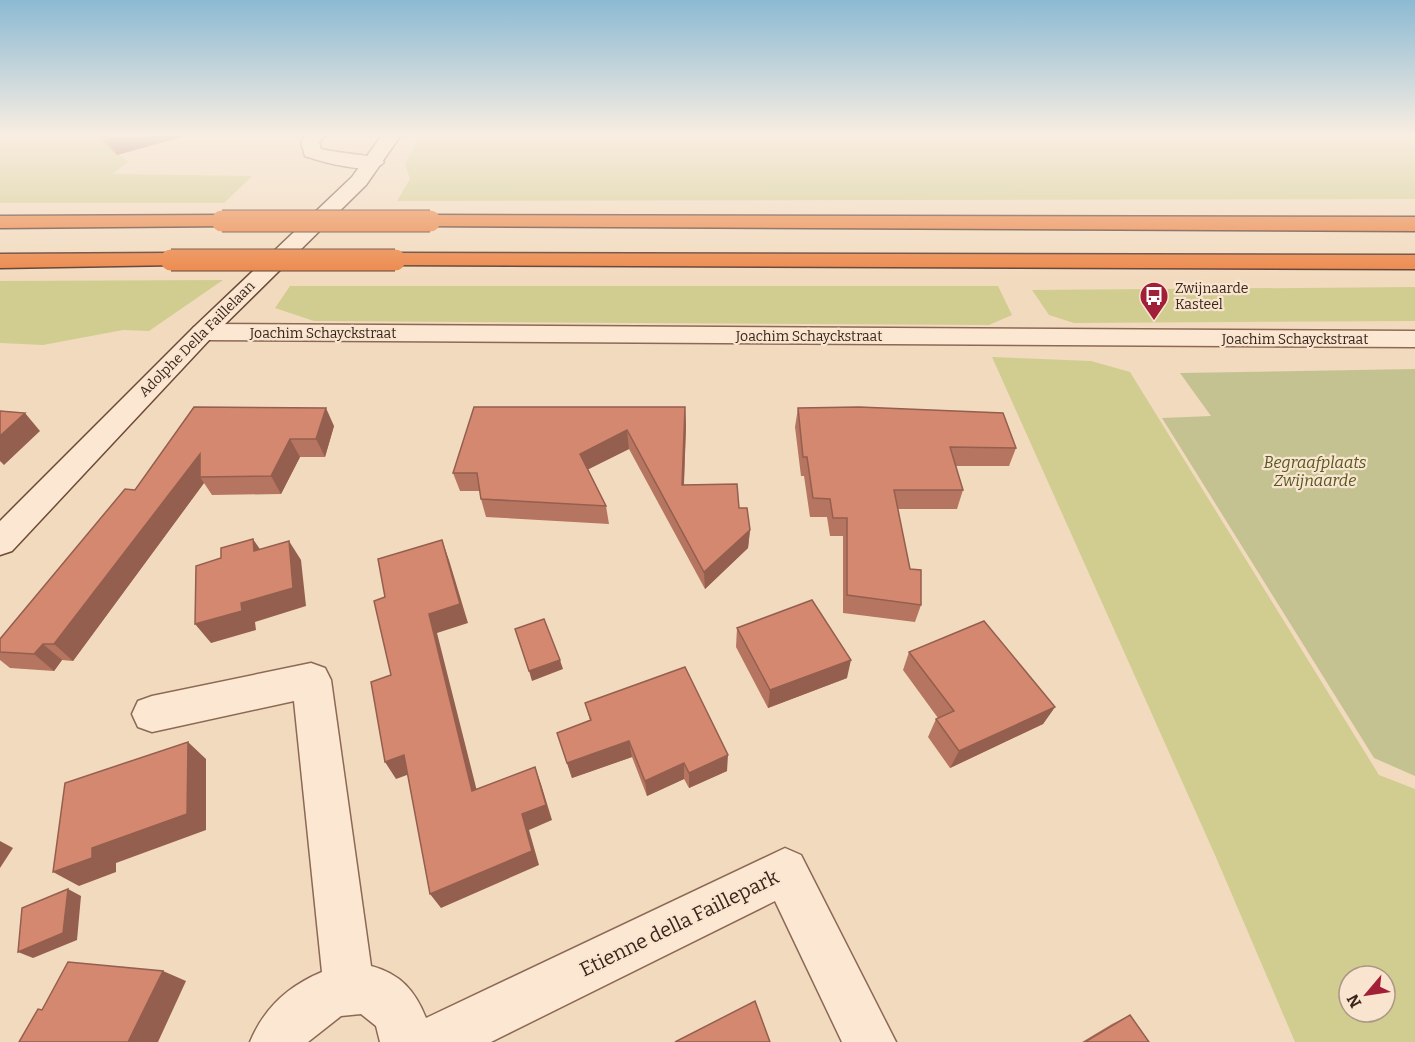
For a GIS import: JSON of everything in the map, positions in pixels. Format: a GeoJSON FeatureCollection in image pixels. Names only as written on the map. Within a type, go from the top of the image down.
{"type":"FeatureCollection","features":[{"type":"Feature","properties":{"kind":"highway"},"geometry":{"type":"LineString","coordinates":[[0,222],[1415,224]]}},
{"type":"Feature","properties":{"kind":"highway"},"geometry":{"type":"LineString","coordinates":[[0,261],[1415,262]]}},
{"type":"Feature","properties":{"kind":"street","name":"Adolphe Della Faillelaan"},"geometry":{"type":"LineString","coordinates":[[0,542],[202,332],[356,184]]}},
{"type":"Feature","properties":{"kind":"street","name":"Joachim Schayckstraat"},"geometry":{"type":"LineString","coordinates":[[202,332],[1415,339]]}},
{"type":"Feature","properties":{"kind":"street"},"geometry":{"type":"LineString","coordinates":[[152,714],[311,680],[349,989]]}},
{"type":"Feature","properties":{"kind":"street","name":"Etienne della Faillepark"},"geometry":{"type":"LineString","coordinates":[[435,1042],[785,871],[870,1042]]}},
{"type":"Feature","properties":{"kind":"street"},"geometry":{"type":"LineString","coordinates":[[276,1042],[283,1030],[300,1011],[324,996],[349,989],[363,989],[384,997],[399,1014],[406,1042]]}},
{"type":"Feature","properties":{"kind":"shaded area"},"geometry":{"type":"Polygon","coordinates":[[[0,184],[244,184],[224,203],[0,203],[0,184]]]}},
{"type":"Feature","properties":{"kind":"shaded area"},"geometry":{"type":"Polygon","coordinates":[[[407,184],[1415,184],[1415,199],[397,201],[407,184]]]}},
{"type":"Feature","properties":{"kind":"shaded area"},"geometry":{"type":"Polygon","coordinates":[[[223,280],[149,331],[123,330],[43,345],[0,343],[0,281],[223,280]]]}},
{"type":"Feature","properties":{"kind":"shaded area"},"geometry":{"type":"Polygon","coordinates":[[[290,286],[998,286],[1012,315],[989,325],[314,321],[275,308],[290,286]]]}},
{"type":"Feature","properties":{"kind":"shaded area"},"geometry":{"type":"Polygon","coordinates":[[[1415,287],[1415,321],[1074,323],[1049,315],[1032,290],[1415,287]]]}},
{"type":"Feature","properties":{"kind":"shaded area"},"geometry":{"type":"Polygon","coordinates":[[[992,357],[1091,361],[1130,372],[1379,775],[1415,789],[1415,1042],[1295,1042],[1215,855],[992,357]]]}},
{"type":"Feature","properties":{"kind":"green space","name":"Begraafplaats Zwijnaarde"},"geometry":{"type":"Polygon","coordinates":[[[1415,369],[1415,776],[1374,758],[1162,418],[1211,416],[1180,373],[1415,369]]]}},
{"type":"Feature","properties":{"kind":"building"},"geometry":{"type":"Polygon","coordinates":[[[194,407],[326,408],[316,439],[290,439],[271,476],[200,477],[200,454],[54,644],[43,644],[34,654],[0,652],[0,639],[125,489],[135,490],[194,407]]]}},
{"type":"Feature","properties":{"kind":"building"},"geometry":{"type":"Polygon","coordinates":[[[474,407],[685,407],[682,485],[737,484],[739,508],[747,508],[750,530],[704,572],[627,430],[580,454],[606,506],[481,499],[477,473],[453,473],[474,407]]]}},
{"type":"Feature","properties":{"kind":"building"},"geometry":{"type":"Polygon","coordinates":[[[859,407],[1003,413],[1016,448],[950,447],[963,490],[894,490],[910,569],[921,570],[921,605],[847,595],[847,518],[833,518],[830,499],[813,498],[807,457],[803,457],[798,408],[859,407]]]}},
{"type":"Feature","properties":{"kind":"building"},"geometry":{"type":"Polygon","coordinates":[[[0,411],[25,413],[0,436],[0,411]]]}},
{"type":"Feature","properties":{"kind":"building"},"geometry":{"type":"Polygon","coordinates":[[[253,539],[254,551],[289,541],[293,588],[241,603],[242,611],[195,624],[196,566],[221,558],[221,548],[253,539]]]}},
{"type":"Feature","properties":{"kind":"building"},"geometry":{"type":"Polygon","coordinates":[[[442,540],[460,604],[429,614],[472,791],[535,767],[546,805],[522,814],[532,851],[430,894],[404,755],[385,762],[371,682],[391,675],[374,601],[385,597],[378,559],[442,540]]]}},
{"type":"Feature","properties":{"kind":"building"},"geometry":{"type":"Polygon","coordinates":[[[812,600],[851,660],[770,690],[737,628],[812,600]]]}},
{"type":"Feature","properties":{"kind":"building"},"geometry":{"type":"Polygon","coordinates":[[[544,619],[560,660],[529,671],[515,629],[544,619]]]}},
{"type":"Feature","properties":{"kind":"building"},"geometry":{"type":"Polygon","coordinates":[[[984,621],[1055,707],[959,751],[936,719],[954,711],[909,652],[984,621]]]}},
{"type":"Feature","properties":{"kind":"building"},"geometry":{"type":"Polygon","coordinates":[[[685,667],[728,755],[689,773],[684,763],[645,781],[629,741],[567,763],[557,733],[591,720],[585,703],[685,667]]]}},
{"type":"Feature","properties":{"kind":"building"},"geometry":{"type":"Polygon","coordinates":[[[188,742],[187,814],[92,848],[92,858],[53,872],[65,783],[188,742]]]}},
{"type":"Feature","properties":{"kind":"building"},"geometry":{"type":"Polygon","coordinates":[[[68,889],[63,933],[18,952],[22,908],[68,889]]]}},
{"type":"Feature","properties":{"kind":"building"},"geometry":{"type":"Polygon","coordinates":[[[68,962],[163,971],[128,1042],[19,1042],[38,1009],[42,1010],[68,962]]]}},
{"type":"Feature","properties":{"kind":"building"},"geometry":{"type":"Polygon","coordinates":[[[755,1001],[770,1042],[675,1042],[755,1001]]]}},
{"type":"Feature","properties":{"kind":"building"},"geometry":{"type":"Polygon","coordinates":[[[1130,1015],[1149,1042],[1085,1042],[1130,1015]]]}},
{"type":"Feature","properties":{"kind":"place","name":"Zwijnaarde Kasteel"},"geometry":{"type":"Point","coordinates":[1154,322]}}]}
